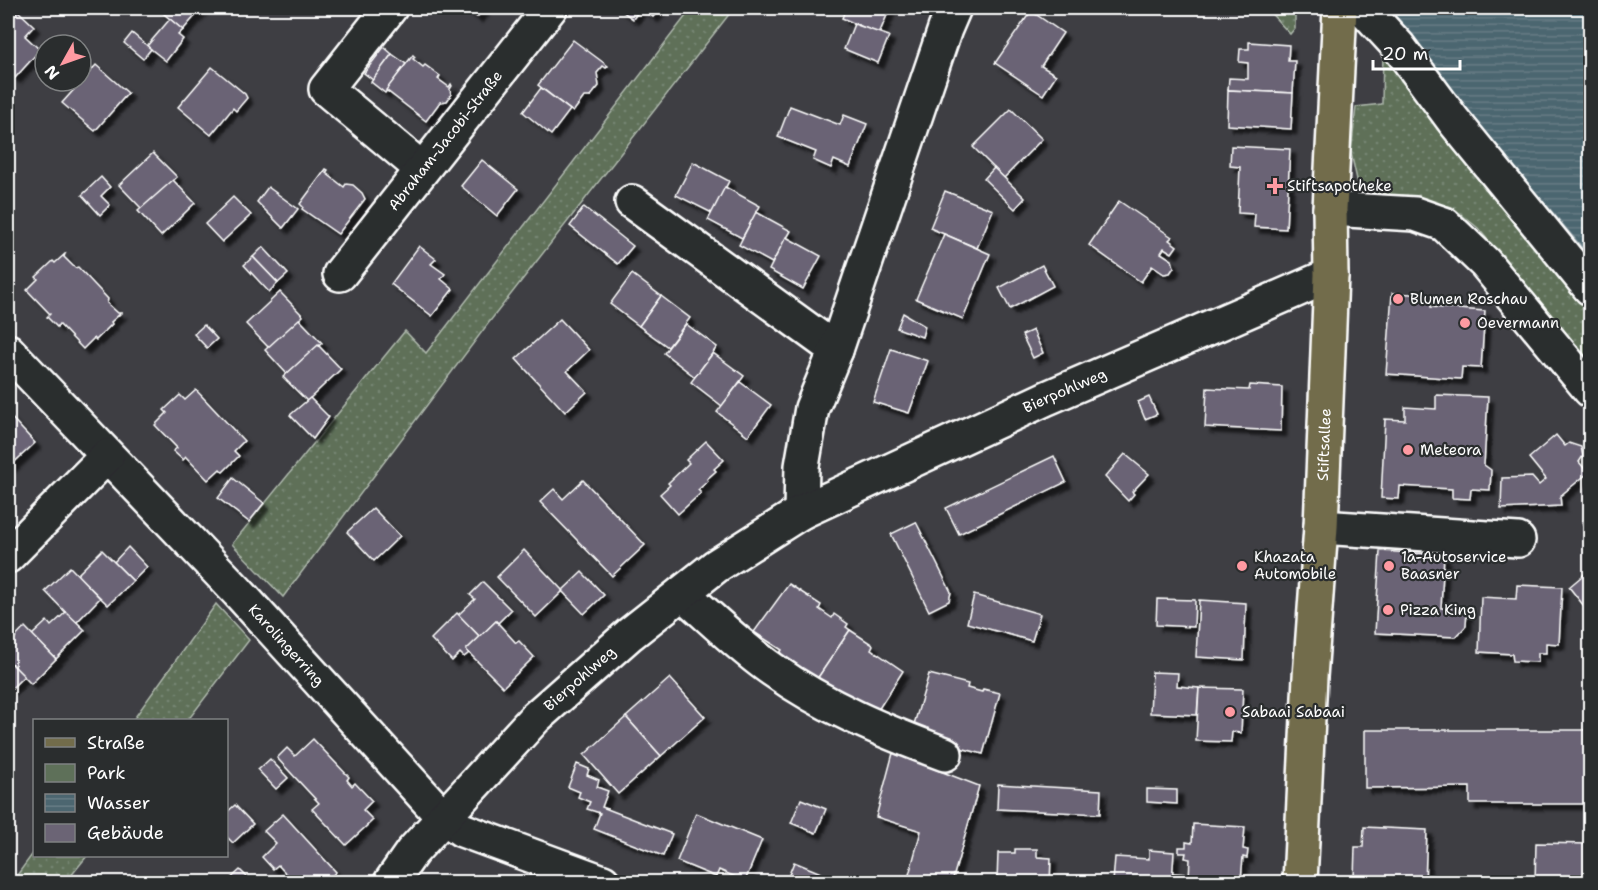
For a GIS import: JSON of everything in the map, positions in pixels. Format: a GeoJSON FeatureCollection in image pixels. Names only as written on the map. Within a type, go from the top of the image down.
{"type":"FeatureCollection","features":[{"type":"Feature","properties":{"kind":"main road","name":"Stiftsallee"},"geometry":{"type":"LineString","coordinates":[[1300,882],[1310,677],[1321,527],[1331,275],[1330,209],[1340,8]]}},
{"type":"Feature","properties":{"kind":"street"},"geometry":{"type":"LineString","coordinates":[[390,8],[326,89],[422,169]]}},
{"type":"Feature","properties":{"kind":"street","name":"Abraham-Jacobi-Straße"},"geometry":{"type":"LineString","coordinates":[[339,274],[550,8]]}},
{"type":"Feature","properties":{"kind":"street"},"geometry":{"type":"LineString","coordinates":[[801,512],[802,466],[812,408],[836,350],[954,8]]}},
{"type":"Feature","properties":{"kind":"street"},"geometry":{"type":"LineString","coordinates":[[1363,8],[1399,47],[1453,120],[1590,288]]}},
{"type":"Feature","properties":{"kind":"street"},"geometry":{"type":"LineString","coordinates":[[632,202],[836,350]]}},
{"type":"Feature","properties":{"kind":"street"},"geometry":{"type":"LineString","coordinates":[[1330,209],[1415,214],[1444,224],[1485,263],[1590,390]]}},
{"type":"Feature","properties":{"kind":"street","name":"Bierpohlweg"},"geometry":{"type":"LineString","coordinates":[[391,882],[412,852],[535,718],[630,634],[716,566],[801,512],[1047,398],[1331,275]]}},
{"type":"Feature","properties":{"kind":"street","name":"Karolingerring"},"geometry":{"type":"LineString","coordinates":[[8,351],[238,592],[443,817],[462,830],[603,882]]}},
{"type":"Feature","properties":{"kind":"street"},"geometry":{"type":"LineString","coordinates":[[8,556],[107,456]]}},
{"type":"Feature","properties":{"kind":"street"},"geometry":{"type":"LineString","coordinates":[[1321,527],[1518,540]]}},
{"type":"Feature","properties":{"kind":"street"},"geometry":{"type":"LineString","coordinates":[[682,593],[772,670],[826,702],[885,732],[945,754]]}},
{"type":"Feature","properties":{"kind":"green space"},"geometry":{"type":"Polygon","coordinates":[[[692,8],[734,8],[487,325],[283,597],[232,544],[405,331],[426,353],[692,8]]]}},
{"type":"Feature","properties":{"kind":"green space"},"geometry":{"type":"Polygon","coordinates":[[[1266,8],[1295,8],[1295,28],[1290,34],[1266,8]]]}},
{"type":"Feature","properties":{"kind":"green space"},"geometry":{"type":"Polygon","coordinates":[[[1383,50],[1590,302],[1590,365],[1478,228],[1452,207],[1426,201],[1381,198],[1358,184],[1351,153],[1356,107],[1382,104],[1383,50]]]}},
{"type":"Feature","properties":{"kind":"green space"},"geometry":{"type":"Polygon","coordinates":[[[216,604],[249,640],[189,719],[134,719],[216,604]]]}},
{"type":"Feature","properties":{"kind":"green space"},"geometry":{"type":"Polygon","coordinates":[[[33,853],[33,857],[86,857],[66,882],[12,882],[33,853]]]}},
{"type":"Feature","properties":{"kind":"water"},"geometry":{"type":"Polygon","coordinates":[[[1377,8],[1590,8],[1590,257],[1422,57],[1377,8]]]}},
{"type":"Feature","properties":{"kind":"building"},"geometry":{"type":"Polygon","coordinates":[[[157,8],[202,8],[183,30],[157,8]]]}},
{"type":"Feature","properties":{"kind":"building"},"geometry":{"type":"Polygon","coordinates":[[[465,8],[485,8],[477,17],[465,8]]]}},
{"type":"Feature","properties":{"kind":"building"},"geometry":{"type":"Polygon","coordinates":[[[618,8],[641,8],[633,19],[618,8]]]}},
{"type":"Feature","properties":{"kind":"building"},"geometry":{"type":"Polygon","coordinates":[[[641,8],[661,8],[653,17],[641,8]]]}},
{"type":"Feature","properties":{"kind":"building"},"geometry":{"type":"Polygon","coordinates":[[[846,8],[890,8],[879,34],[842,18],[846,8]]]}},
{"type":"Feature","properties":{"kind":"building"},"geometry":{"type":"Polygon","coordinates":[[[18,11],[34,26],[25,36],[33,43],[33,58],[15,78],[8,72],[9,21],[18,11]]]}},
{"type":"Feature","properties":{"kind":"building"},"geometry":{"type":"Polygon","coordinates":[[[1031,11],[1063,33],[1041,66],[1056,75],[1043,95],[995,63],[1031,11]]]}},
{"type":"Feature","properties":{"kind":"building"},"geometry":{"type":"Polygon","coordinates":[[[170,19],[183,30],[178,35],[183,39],[166,61],[147,46],[170,19]]]}},
{"type":"Feature","properties":{"kind":"building"},"geometry":{"type":"Polygon","coordinates":[[[854,24],[889,36],[878,63],[844,49],[854,24]]]}},
{"type":"Feature","properties":{"kind":"building"},"geometry":{"type":"Polygon","coordinates":[[[132,33],[151,49],[143,59],[124,43],[132,33]]]}},
{"type":"Feature","properties":{"kind":"building"},"geometry":{"type":"Polygon","coordinates":[[[573,40],[608,66],[606,68],[603,66],[597,73],[599,86],[590,97],[584,97],[573,112],[538,85],[573,40]]]}},
{"type":"Feature","properties":{"kind":"building"},"geometry":{"type":"Polygon","coordinates":[[[1249,42],[1289,45],[1288,61],[1295,61],[1293,93],[1228,90],[1229,78],[1248,79],[1248,63],[1239,62],[1240,49],[1249,49],[1249,42]]]}},
{"type":"Feature","properties":{"kind":"building"},"geometry":{"type":"Polygon","coordinates":[[[384,47],[392,54],[373,80],[364,73],[384,47]]]}},
{"type":"Feature","properties":{"kind":"building"},"geometry":{"type":"Polygon","coordinates":[[[392,54],[406,64],[385,93],[371,82],[392,54]]]}},
{"type":"Feature","properties":{"kind":"building"},"geometry":{"type":"Polygon","coordinates":[[[413,55],[415,57],[413,59],[423,67],[425,65],[440,76],[438,79],[449,87],[451,84],[452,86],[451,95],[447,101],[440,102],[426,121],[386,90],[413,55]]]}},
{"type":"Feature","properties":{"kind":"building"},"geometry":{"type":"Polygon","coordinates":[[[96,65],[128,93],[95,131],[62,103],[71,93],[93,93],[93,68],[96,65]]]}},
{"type":"Feature","properties":{"kind":"building"},"geometry":{"type":"Polygon","coordinates":[[[212,67],[247,98],[236,111],[233,108],[211,135],[178,107],[212,67]]]}},
{"type":"Feature","properties":{"kind":"building"},"geometry":{"type":"Polygon","coordinates":[[[541,88],[570,110],[551,135],[523,112],[541,88]]]}},
{"type":"Feature","properties":{"kind":"building"},"geometry":{"type":"Polygon","coordinates":[[[1228,90],[1293,93],[1291,129],[1227,125],[1228,90]]]}},
{"type":"Feature","properties":{"kind":"building"},"geometry":{"type":"Polygon","coordinates":[[[790,106],[840,125],[844,115],[867,124],[850,167],[834,160],[831,168],[813,160],[816,152],[778,137],[790,106]]]}},
{"type":"Feature","properties":{"kind":"building"},"geometry":{"type":"Polygon","coordinates":[[[1011,109],[1042,139],[1004,178],[973,147],[1011,109]]]}},
{"type":"Feature","properties":{"kind":"building"},"geometry":{"type":"Polygon","coordinates":[[[1231,146],[1290,149],[1286,229],[1254,227],[1255,214],[1238,213],[1240,167],[1230,166],[1231,146]]]}},
{"type":"Feature","properties":{"kind":"building"},"geometry":{"type":"Polygon","coordinates":[[[153,153],[177,177],[142,209],[119,185],[153,153]]]}},
{"type":"Feature","properties":{"kind":"building"},"geometry":{"type":"Polygon","coordinates":[[[482,160],[518,189],[497,216],[461,186],[482,160]]]}},
{"type":"Feature","properties":{"kind":"building"},"geometry":{"type":"Polygon","coordinates":[[[693,162],[729,181],[712,213],[676,195],[693,162]]]}},
{"type":"Feature","properties":{"kind":"building"},"geometry":{"type":"Polygon","coordinates":[[[994,168],[1025,198],[1015,209],[984,179],[994,168]]]}},
{"type":"Feature","properties":{"kind":"building"},"geometry":{"type":"Polygon","coordinates":[[[326,169],[328,170],[326,173],[344,187],[346,184],[353,185],[365,199],[338,234],[302,209],[300,204],[326,169]]]}},
{"type":"Feature","properties":{"kind":"building"},"geometry":{"type":"Polygon","coordinates":[[[101,177],[110,187],[101,196],[110,205],[100,215],[82,195],[101,177]]]}},
{"type":"Feature","properties":{"kind":"building"},"geometry":{"type":"Polygon","coordinates":[[[173,180],[195,203],[161,236],[138,211],[173,180]]]}},
{"type":"Feature","properties":{"kind":"building"},"geometry":{"type":"Polygon","coordinates":[[[268,187],[298,209],[283,228],[257,202],[268,187]]]}},
{"type":"Feature","properties":{"kind":"building"},"geometry":{"type":"Polygon","coordinates":[[[725,187],[760,206],[742,238],[708,220],[725,187]]]}},
{"type":"Feature","properties":{"kind":"building"},"geometry":{"type":"Polygon","coordinates":[[[945,191],[993,210],[977,248],[930,228],[945,191]]]}},
{"type":"Feature","properties":{"kind":"building"},"geometry":{"type":"Polygon","coordinates":[[[233,197],[251,215],[222,242],[205,224],[233,197]]]}},
{"type":"Feature","properties":{"kind":"building"},"geometry":{"type":"Polygon","coordinates":[[[1119,201],[1172,237],[1169,240],[1177,246],[1172,253],[1164,248],[1161,253],[1172,260],[1174,267],[1170,273],[1164,274],[1152,266],[1141,282],[1089,245],[1119,201]]]}},
{"type":"Feature","properties":{"kind":"building"},"geometry":{"type":"Polygon","coordinates":[[[584,207],[633,246],[618,264],[570,226],[584,207]]]}},
{"type":"Feature","properties":{"kind":"building"},"geometry":{"type":"Polygon","coordinates":[[[756,212],[791,231],[772,263],[739,245],[756,212]]]}},
{"type":"Feature","properties":{"kind":"building"},"geometry":{"type":"Polygon","coordinates":[[[944,234],[990,254],[963,319],[916,299],[944,234]]]}},
{"type":"Feature","properties":{"kind":"building"},"geometry":{"type":"Polygon","coordinates":[[[786,237],[821,256],[803,289],[769,270],[786,237]]]}},
{"type":"Feature","properties":{"kind":"building"},"geometry":{"type":"Polygon","coordinates":[[[419,246],[436,259],[431,264],[445,274],[441,279],[453,289],[432,316],[391,284],[419,246]]]}},
{"type":"Feature","properties":{"kind":"building"},"geometry":{"type":"Polygon","coordinates":[[[263,247],[288,274],[278,283],[253,257],[263,247]]]}},
{"type":"Feature","properties":{"kind":"building"},"geometry":{"type":"Polygon","coordinates":[[[65,254],[64,257],[75,268],[78,267],[108,299],[107,303],[121,313],[96,340],[94,338],[83,349],[59,324],[57,327],[47,317],[50,314],[27,290],[38,279],[36,277],[53,261],[55,263],[65,254]]]}},
{"type":"Feature","properties":{"kind":"building"},"geometry":{"type":"Polygon","coordinates":[[[253,257],[278,283],[269,292],[244,265],[253,257]]]}},
{"type":"Feature","properties":{"kind":"building"},"geometry":{"type":"Polygon","coordinates":[[[1042,265],[1053,286],[1010,309],[999,288],[1042,265]]]}},
{"type":"Feature","properties":{"kind":"building"},"geometry":{"type":"Polygon","coordinates":[[[632,274],[661,296],[639,326],[610,304],[632,274]]]}},
{"type":"Feature","properties":{"kind":"building"},"geometry":{"type":"Polygon","coordinates":[[[280,292],[303,316],[269,348],[246,324],[280,292]]]}},
{"type":"Feature","properties":{"kind":"building"},"geometry":{"type":"Polygon","coordinates":[[[1392,293],[1431,295],[1431,307],[1485,311],[1481,368],[1462,367],[1461,379],[1386,374],[1392,293]]]}},
{"type":"Feature","properties":{"kind":"building"},"geometry":{"type":"Polygon","coordinates":[[[661,296],[690,318],[668,347],[639,326],[661,296]]]}},
{"type":"Feature","properties":{"kind":"building"},"geometry":{"type":"Polygon","coordinates":[[[903,313],[925,326],[922,337],[897,328],[903,313]]]}},
{"type":"Feature","properties":{"kind":"building"},"geometry":{"type":"Polygon","coordinates":[[[299,319],[322,343],[287,374],[265,350],[299,319]]]}},
{"type":"Feature","properties":{"kind":"building"},"geometry":{"type":"Polygon","coordinates":[[[560,319],[589,350],[567,371],[587,392],[565,412],[516,359],[560,319]]]}},
{"type":"Feature","properties":{"kind":"building"},"geometry":{"type":"Polygon","coordinates":[[[686,324],[717,347],[695,377],[664,353],[686,324]]]}},
{"type":"Feature","properties":{"kind":"building"},"geometry":{"type":"Polygon","coordinates":[[[204,325],[217,339],[207,348],[194,334],[204,325]]]}},
{"type":"Feature","properties":{"kind":"building"},"geometry":{"type":"Polygon","coordinates":[[[1033,330],[1043,353],[1033,358],[1022,335],[1033,330]]]}},
{"type":"Feature","properties":{"kind":"building"},"geometry":{"type":"Polygon","coordinates":[[[318,345],[341,369],[307,401],[283,377],[318,345]]]}},
{"type":"Feature","properties":{"kind":"building"},"geometry":{"type":"Polygon","coordinates":[[[891,349],[928,361],[909,413],[873,402],[891,349]]]}},
{"type":"Feature","properties":{"kind":"building"},"geometry":{"type":"Polygon","coordinates":[[[713,353],[744,376],[722,406],[691,382],[713,353]]]}},
{"type":"Feature","properties":{"kind":"building"},"geometry":{"type":"Polygon","coordinates":[[[740,382],[771,405],[748,436],[717,412],[740,382]]]}},
{"type":"Feature","properties":{"kind":"building"},"geometry":{"type":"Polygon","coordinates":[[[1250,385],[1282,387],[1281,431],[1205,427],[1207,388],[1249,390],[1250,385]]]}},
{"type":"Feature","properties":{"kind":"building"},"geometry":{"type":"Polygon","coordinates":[[[196,390],[244,441],[234,451],[239,456],[223,472],[220,469],[208,480],[186,457],[183,460],[173,451],[177,448],[155,425],[167,413],[164,410],[180,395],[185,400],[196,390]]]}},
{"type":"Feature","properties":{"kind":"building"},"geometry":{"type":"Polygon","coordinates":[[[1436,395],[1488,397],[1484,465],[1491,470],[1490,490],[1471,489],[1470,499],[1452,498],[1452,489],[1400,486],[1399,499],[1381,498],[1385,419],[1405,420],[1405,407],[1436,409],[1436,395]]]}},
{"type":"Feature","properties":{"kind":"building"},"geometry":{"type":"Polygon","coordinates":[[[1149,397],[1157,414],[1145,419],[1138,402],[1149,397]]]}},
{"type":"Feature","properties":{"kind":"building"},"geometry":{"type":"Polygon","coordinates":[[[310,398],[329,417],[313,439],[290,415],[310,398]]]}},
{"type":"Feature","properties":{"kind":"building"},"geometry":{"type":"Polygon","coordinates":[[[8,414],[35,443],[8,468],[8,414]]]}},
{"type":"Feature","properties":{"kind":"building"},"geometry":{"type":"Polygon","coordinates":[[[1556,435],[1565,446],[1569,443],[1581,447],[1583,456],[1579,462],[1588,473],[1560,496],[1561,506],[1501,509],[1502,478],[1532,477],[1539,485],[1546,479],[1529,458],[1556,435]]]}},
{"type":"Feature","properties":{"kind":"building"},"geometry":{"type":"Polygon","coordinates":[[[706,441],[724,460],[698,490],[701,493],[678,514],[660,494],[689,463],[686,460],[706,441]]]}},
{"type":"Feature","properties":{"kind":"building"},"geometry":{"type":"Polygon","coordinates":[[[1125,454],[1149,474],[1132,492],[1134,494],[1128,501],[1105,477],[1125,454]]]}},
{"type":"Feature","properties":{"kind":"building"},"geometry":{"type":"Polygon","coordinates":[[[1054,456],[1066,482],[959,534],[946,508],[1054,456]]]}},
{"type":"Feature","properties":{"kind":"building"},"geometry":{"type":"Polygon","coordinates":[[[233,478],[264,503],[249,522],[218,498],[233,478]]]}},
{"type":"Feature","properties":{"kind":"building"},"geometry":{"type":"Polygon","coordinates":[[[583,480],[645,545],[612,576],[540,502],[554,489],[563,499],[583,480]]]}},
{"type":"Feature","properties":{"kind":"building"},"geometry":{"type":"Polygon","coordinates":[[[373,508],[400,536],[374,561],[347,532],[373,508]]]}},
{"type":"Feature","properties":{"kind":"building"},"geometry":{"type":"Polygon","coordinates":[[[1590,515],[1590,532],[1582,522],[1590,515]]]}},
{"type":"Feature","properties":{"kind":"building"},"geometry":{"type":"Polygon","coordinates":[[[916,522],[951,592],[949,601],[929,611],[891,534],[916,522]]]}},
{"type":"Feature","properties":{"kind":"building"},"geometry":{"type":"Polygon","coordinates":[[[128,547],[147,567],[133,581],[114,562],[128,547]]]}},
{"type":"Feature","properties":{"kind":"building"},"geometry":{"type":"Polygon","coordinates":[[[102,550],[133,581],[108,605],[77,575],[102,550]]]}},
{"type":"Feature","properties":{"kind":"building"},"geometry":{"type":"Polygon","coordinates":[[[524,550],[563,591],[536,617],[497,577],[524,550]]]}},
{"type":"Feature","properties":{"kind":"building"},"geometry":{"type":"Polygon","coordinates":[[[1380,551],[1444,555],[1441,608],[1467,609],[1466,626],[1456,637],[1375,633],[1380,551]]]}},
{"type":"Feature","properties":{"kind":"building"},"geometry":{"type":"Polygon","coordinates":[[[70,567],[100,598],[76,623],[45,591],[70,567]]]}},
{"type":"Feature","properties":{"kind":"building"},"geometry":{"type":"Polygon","coordinates":[[[1588,571],[1590,574],[1590,609],[1588,611],[1569,587],[1588,571]]]}},
{"type":"Feature","properties":{"kind":"building"},"geometry":{"type":"Polygon","coordinates":[[[582,572],[604,595],[584,614],[562,591],[582,572]]]}},
{"type":"Feature","properties":{"kind":"building"},"geometry":{"type":"Polygon","coordinates":[[[483,582],[511,610],[480,637],[458,615],[475,599],[470,595],[483,582]]]}},
{"type":"Feature","properties":{"kind":"building"},"geometry":{"type":"Polygon","coordinates":[[[789,584],[821,605],[819,609],[832,618],[834,614],[848,624],[846,627],[850,630],[817,679],[792,662],[788,663],[781,658],[782,650],[754,632],[789,584]]]}},
{"type":"Feature","properties":{"kind":"building"},"geometry":{"type":"Polygon","coordinates":[[[1517,585],[1562,587],[1559,644],[1546,643],[1546,653],[1538,653],[1538,662],[1513,661],[1512,654],[1479,652],[1481,597],[1516,599],[1517,585]]]}},
{"type":"Feature","properties":{"kind":"building"},"geometry":{"type":"Polygon","coordinates":[[[974,595],[1040,614],[1032,641],[967,623],[974,595]]]}},
{"type":"Feature","properties":{"kind":"building"},"geometry":{"type":"Polygon","coordinates":[[[1157,599],[1195,600],[1194,627],[1156,625],[1157,599]]]}},
{"type":"Feature","properties":{"kind":"building"},"geometry":{"type":"Polygon","coordinates":[[[1199,600],[1246,603],[1244,660],[1196,657],[1199,600]]]}},
{"type":"Feature","properties":{"kind":"building"},"geometry":{"type":"Polygon","coordinates":[[[66,612],[85,630],[56,659],[32,635],[47,621],[51,626],[66,612]]]}},
{"type":"Feature","properties":{"kind":"building"},"geometry":{"type":"Polygon","coordinates":[[[457,613],[480,637],[466,650],[469,653],[464,657],[460,653],[452,661],[431,639],[457,613]]]}},
{"type":"Feature","properties":{"kind":"building"},"geometry":{"type":"Polygon","coordinates":[[[496,621],[516,643],[519,641],[534,657],[503,687],[466,650],[496,621]]]}},
{"type":"Feature","properties":{"kind":"building"},"geometry":{"type":"Polygon","coordinates":[[[25,627],[56,659],[31,684],[8,660],[8,645],[25,627]]]}},
{"type":"Feature","properties":{"kind":"building"},"geometry":{"type":"Polygon","coordinates":[[[850,630],[873,645],[871,649],[903,671],[871,721],[817,679],[850,630]]]}},
{"type":"Feature","properties":{"kind":"building"},"geometry":{"type":"Polygon","coordinates":[[[8,660],[24,676],[8,692],[8,660]]]}},
{"type":"Feature","properties":{"kind":"building"},"geometry":{"type":"Polygon","coordinates":[[[1152,672],[1178,673],[1177,686],[1199,688],[1197,715],[1150,713],[1152,672]]]}},
{"type":"Feature","properties":{"kind":"building"},"geometry":{"type":"Polygon","coordinates":[[[929,674],[968,684],[967,688],[1000,693],[983,754],[912,731],[929,674]]]}},
{"type":"Feature","properties":{"kind":"building"},"geometry":{"type":"Polygon","coordinates":[[[670,678],[705,717],[661,756],[626,717],[670,678]]]}},
{"type":"Feature","properties":{"kind":"building"},"geometry":{"type":"Polygon","coordinates":[[[1199,688],[1243,689],[1241,733],[1232,732],[1231,742],[1196,741],[1199,688]]]}},
{"type":"Feature","properties":{"kind":"building"},"geometry":{"type":"Polygon","coordinates":[[[626,717],[661,756],[618,794],[584,755],[626,717]]]}},
{"type":"Feature","properties":{"kind":"building"},"geometry":{"type":"Polygon","coordinates":[[[1365,730],[1590,730],[1590,804],[1470,804],[1470,787],[1365,788],[1365,730]]]}},
{"type":"Feature","properties":{"kind":"building"},"geometry":{"type":"Polygon","coordinates":[[[313,739],[349,777],[347,780],[352,786],[355,783],[372,801],[363,810],[373,820],[346,845],[312,809],[319,803],[277,758],[287,748],[295,756],[313,739]]]}},
{"type":"Feature","properties":{"kind":"building"},"geometry":{"type":"Polygon","coordinates":[[[893,753],[979,786],[952,882],[907,882],[921,831],[876,817],[893,753]]]}},
{"type":"Feature","properties":{"kind":"building"},"geometry":{"type":"Polygon","coordinates":[[[270,759],[288,778],[276,789],[258,770],[270,759]]]}},
{"type":"Feature","properties":{"kind":"building"},"geometry":{"type":"Polygon","coordinates":[[[577,764],[589,769],[587,775],[599,780],[597,787],[608,791],[602,807],[672,834],[663,856],[594,829],[600,813],[587,809],[590,802],[578,797],[580,792],[568,787],[577,764]]]}},
{"type":"Feature","properties":{"kind":"building"},"geometry":{"type":"Polygon","coordinates":[[[998,784],[1101,790],[1100,814],[997,809],[998,784]]]}},
{"type":"Feature","properties":{"kind":"building"},"geometry":{"type":"Polygon","coordinates":[[[1147,789],[1177,790],[1177,804],[1147,802],[1147,789]]]}},
{"type":"Feature","properties":{"kind":"building"},"geometry":{"type":"Polygon","coordinates":[[[801,799],[826,809],[816,833],[791,823],[801,799]]]}},
{"type":"Feature","properties":{"kind":"building"},"geometry":{"type":"Polygon","coordinates":[[[235,805],[253,824],[233,843],[228,838],[228,811],[235,805]]]}},
{"type":"Feature","properties":{"kind":"building"},"geometry":{"type":"Polygon","coordinates":[[[696,813],[762,840],[745,881],[719,870],[716,877],[677,861],[696,813]]]}},
{"type":"Feature","properties":{"kind":"building"},"geometry":{"type":"Polygon","coordinates":[[[283,814],[336,872],[325,882],[294,882],[278,865],[273,869],[262,857],[276,843],[264,831],[283,814]]]}},
{"type":"Feature","properties":{"kind":"building"},"geometry":{"type":"Polygon","coordinates":[[[1193,824],[1245,827],[1243,849],[1248,850],[1247,858],[1243,857],[1241,880],[1189,877],[1190,859],[1185,858],[1186,853],[1179,853],[1179,847],[1186,847],[1186,842],[1192,843],[1193,824]]]}},
{"type":"Feature","properties":{"kind":"building"},"geometry":{"type":"Polygon","coordinates":[[[1364,827],[1427,830],[1425,882],[1361,882],[1362,879],[1354,878],[1355,847],[1363,847],[1364,827]]]}},
{"type":"Feature","properties":{"kind":"building"},"geometry":{"type":"Polygon","coordinates":[[[1536,843],[1590,844],[1590,882],[1535,882],[1536,843]]]}},
{"type":"Feature","properties":{"kind":"building"},"geometry":{"type":"Polygon","coordinates":[[[1015,849],[1037,849],[1037,857],[1051,858],[1050,882],[997,882],[998,853],[1015,853],[1015,849]]]}},
{"type":"Feature","properties":{"kind":"building"},"geometry":{"type":"Polygon","coordinates":[[[1149,850],[1174,852],[1172,882],[1113,882],[1115,857],[1149,859],[1149,850]]]}},
{"type":"Feature","properties":{"kind":"building"},"geometry":{"type":"Polygon","coordinates":[[[794,862],[843,882],[786,882],[794,862]]]}},
{"type":"Feature","properties":{"kind":"building"},"geometry":{"type":"Polygon","coordinates":[[[240,870],[252,882],[227,882],[240,870]]]}},
{"type":"Feature","properties":{"kind":"building"},"geometry":{"type":"Polygon","coordinates":[[[1173,873],[1190,874],[1189,877],[1241,880],[1241,882],[1172,882],[1173,873]]]}},
{"type":"Feature","properties":{"kind":"place","name":"Stiftsapotheke"},"geometry":{"type":"Point","coordinates":[1275,186]}},
{"type":"Feature","properties":{"kind":"place","name":"Blumen Roschau"},"geometry":{"type":"Point","coordinates":[1398,299]}},
{"type":"Feature","properties":{"kind":"place","name":"Oevermann"},"geometry":{"type":"Point","coordinates":[1465,323]}},
{"type":"Feature","properties":{"kind":"place","name":"Meteora"},"geometry":{"type":"Point","coordinates":[1408,450]}},
{"type":"Feature","properties":{"kind":"place","name":"Khazata Automobile"},"geometry":{"type":"Point","coordinates":[1242,566]}},
{"type":"Feature","properties":{"kind":"place","name":"1a-Autoservice Baasner"},"geometry":{"type":"Point","coordinates":[1389,566]}},
{"type":"Feature","properties":{"kind":"place","name":"Pizza King"},"geometry":{"type":"Point","coordinates":[1388,610]}},
{"type":"Feature","properties":{"kind":"place","name":"Sabaai Sabaai"},"geometry":{"type":"Point","coordinates":[1230,712]}}]}
